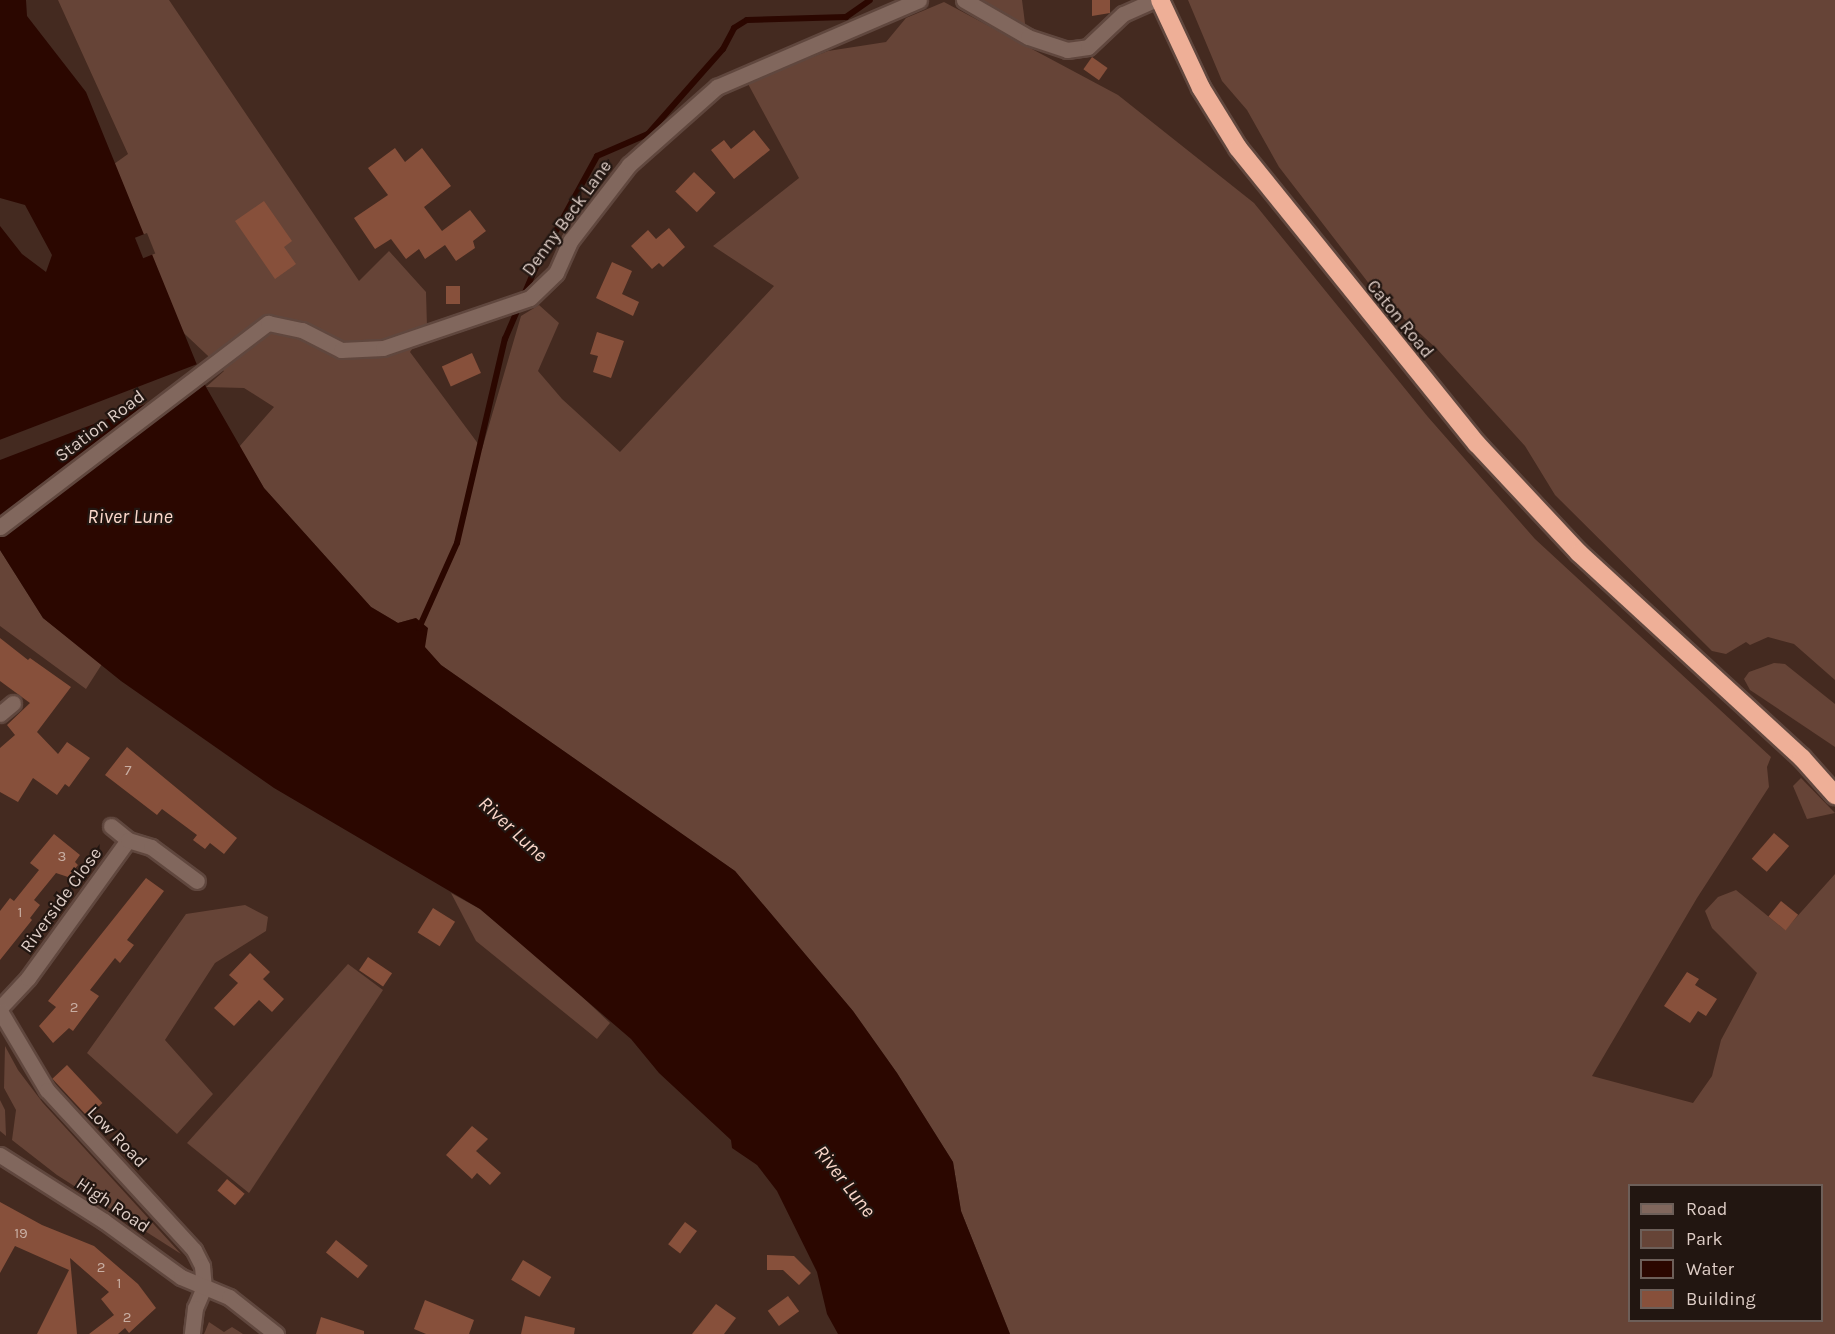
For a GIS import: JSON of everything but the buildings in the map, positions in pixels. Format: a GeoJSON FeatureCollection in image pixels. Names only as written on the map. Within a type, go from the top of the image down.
{"type":"FeatureCollection","features":[{"type":"Feature","properties":{"kind":"highway","name":"Caton Road"},"geometry":{"type":"LineString","coordinates":[[1160,0],[1219,118],[1289,213],[1477,444],[1539,513],[1657,627],[1802,758]]}},
{"type":"Feature","properties":{"kind":"highway"},"geometry":{"type":"LineString","coordinates":[[1802,758],[1835,776]]}},
{"type":"Feature","properties":{"kind":"highway"},"geometry":{"type":"LineString","coordinates":[[1802,758],[1835,795]]}},
{"type":"Feature","properties":{"kind":"street","name":"Denny Beck Lane"},"geometry":{"type":"LineString","coordinates":[[224,357],[268,323],[302,330],[341,350],[383,348],[530,298],[556,273],[571,240],[629,165],[717,87],[919,0]]}},
{"type":"Feature","properties":{"kind":"street"},"geometry":{"type":"LineString","coordinates":[[964,0],[1028,37],[1067,50],[1088,47],[1123,14],[1155,0]]}},
{"type":"Feature","properties":{"kind":"street","name":"Station Road"},"geometry":{"type":"LineString","coordinates":[[0,527],[224,357]]}},
{"type":"Feature","properties":{"kind":"street"},"geometry":{"type":"LineString","coordinates":[[0,714],[13,703]]}},
{"type":"Feature","properties":{"kind":"street","name":"Riverside Close"},"geometry":{"type":"LineString","coordinates":[[111,826],[128,840],[151,848],[197,881]]}},
{"type":"Feature","properties":{"kind":"street","name":"Riverside Close"},"geometry":{"type":"LineString","coordinates":[[0,1009],[28,978],[128,840]]}},
{"type":"Feature","properties":{"kind":"street","name":"Low Road"},"geometry":{"type":"LineString","coordinates":[[0,1009],[47,1090],[194,1250],[202,1266],[204,1287]]}},
{"type":"Feature","properties":{"kind":"street","name":"High Road"},"geometry":{"type":"LineString","coordinates":[[0,1155],[182,1277],[229,1297],[276,1334]]}},
{"type":"Feature","properties":{"kind":"street"},"geometry":{"type":"LineString","coordinates":[[192,1334],[195,1308],[204,1287]]}},
{"type":"Feature","properties":{"kind":"green space"},"geometry":{"type":"Polygon","coordinates":[[[58,0],[169,0],[359,281],[389,251],[426,292],[427,327],[410,352],[482,449],[521,316],[539,305],[559,323],[538,371],[562,399],[620,452],[774,286],[713,246],[799,178],[747,82],[828,51],[886,42],[906,18],[944,2],[1118,95],[1254,203],[1428,417],[1535,539],[1771,757],[1767,767],[1769,787],[1697,898],[1592,1076],[1693,1103],[1712,1076],[1721,1040],[1757,973],[1712,928],[1705,911],[1718,897],[1736,890],[1785,930],[1835,874],[1835,1334],[1010,1334],[961,1211],[953,1162],[897,1073],[853,1011],[735,871],[441,665],[424,647],[416,618],[398,623],[371,607],[264,488],[239,447],[274,407],[244,388],[206,387],[224,371],[171,321],[107,169],[128,154],[58,0]]]}},
{"type":"Feature","properties":{"kind":"green space"},"geometry":{"type":"Polygon","coordinates":[[[955,0],[1022,0],[1027,39],[971,9],[955,0]]]}},
{"type":"Feature","properties":{"kind":"green space"},"geometry":{"type":"Polygon","coordinates":[[[1188,0],[1835,0],[1835,680],[1794,644],[1768,637],[1750,645],[1746,642],[1726,654],[1712,651],[1555,495],[1525,446],[1437,349],[1377,294],[1279,167],[1247,110],[1222,81],[1188,0]]]}},
{"type":"Feature","properties":{"kind":"green space"},"geometry":{"type":"Polygon","coordinates":[[[0,550],[43,618],[102,664],[86,689],[0,626],[0,550]]]}},
{"type":"Feature","properties":{"kind":"green space"},"geometry":{"type":"Polygon","coordinates":[[[1774,663],[1785,664],[1835,704],[1835,747],[1750,690],[1744,679],[1749,672],[1774,663]]]}},
{"type":"Feature","properties":{"kind":"green space"},"geometry":{"type":"Polygon","coordinates":[[[1801,778],[1835,813],[1807,819],[1793,786],[1801,778]]]}},
{"type":"Feature","properties":{"kind":"green space"},"geometry":{"type":"Polygon","coordinates":[[[451,893],[480,909],[555,971],[610,1023],[597,1039],[476,941],[451,893]]]}},
{"type":"Feature","properties":{"kind":"green space"},"geometry":{"type":"Polygon","coordinates":[[[245,905],[268,917],[266,931],[215,963],[165,1040],[213,1094],[177,1134],[87,1053],[186,914],[245,905]]]}},
{"type":"Feature","properties":{"kind":"green space"},"geometry":{"type":"Polygon","coordinates":[[[348,964],[383,990],[249,1193],[187,1143],[348,964]]]}},
{"type":"Feature","properties":{"kind":"green space"},"geometry":{"type":"Polygon","coordinates":[[[5,1046],[18,1070],[43,1103],[181,1254],[57,1175],[12,1140],[16,1110],[4,1088],[5,1046]]]}},
{"type":"Feature","properties":{"kind":"green space"},"geometry":{"type":"Polygon","coordinates":[[[0,1100],[5,1110],[6,1136],[0,1131],[0,1100]]]}},
{"type":"Feature","properties":{"kind":"green space"},"geometry":{"type":"Polygon","coordinates":[[[209,1322],[224,1332],[232,1327],[243,1334],[204,1334],[209,1322]]]}},
{"type":"Feature","properties":{"kind":"water","name":"River Lune"},"geometry":{"type":"Polygon","coordinates":[[[0,0],[26,0],[27,16],[86,92],[206,387],[264,488],[371,607],[398,623],[416,618],[428,628],[425,647],[441,665],[735,871],[853,1011],[897,1073],[953,1162],[961,1211],[1010,1334],[838,1334],[827,1314],[817,1272],[777,1191],[757,1165],[732,1148],[731,1140],[659,1073],[631,1039],[480,909],[274,788],[121,681],[43,618],[0,550],[0,226],[22,254],[46,272],[52,255],[25,205],[0,198],[0,0]]]}},
{"type":"Feature","properties":{"kind":"pier"},"geometry":{"type":"Polygon","coordinates":[[[147,233],[155,253],[143,258],[135,238],[147,233]]]}},
{"type":"Feature","properties":{"kind":"pier"},"geometry":{"type":"Polygon","coordinates":[[[200,363],[207,381],[0,460],[0,440],[200,363]]]}},
{"type":"Feature","properties":{"kind":"waterway"},"geometry":{"type":"LineString","coordinates":[[419,628],[457,543],[505,339],[535,269],[597,156],[648,134],[723,49],[734,28],[747,20],[846,17],[870,0]]}}]}
